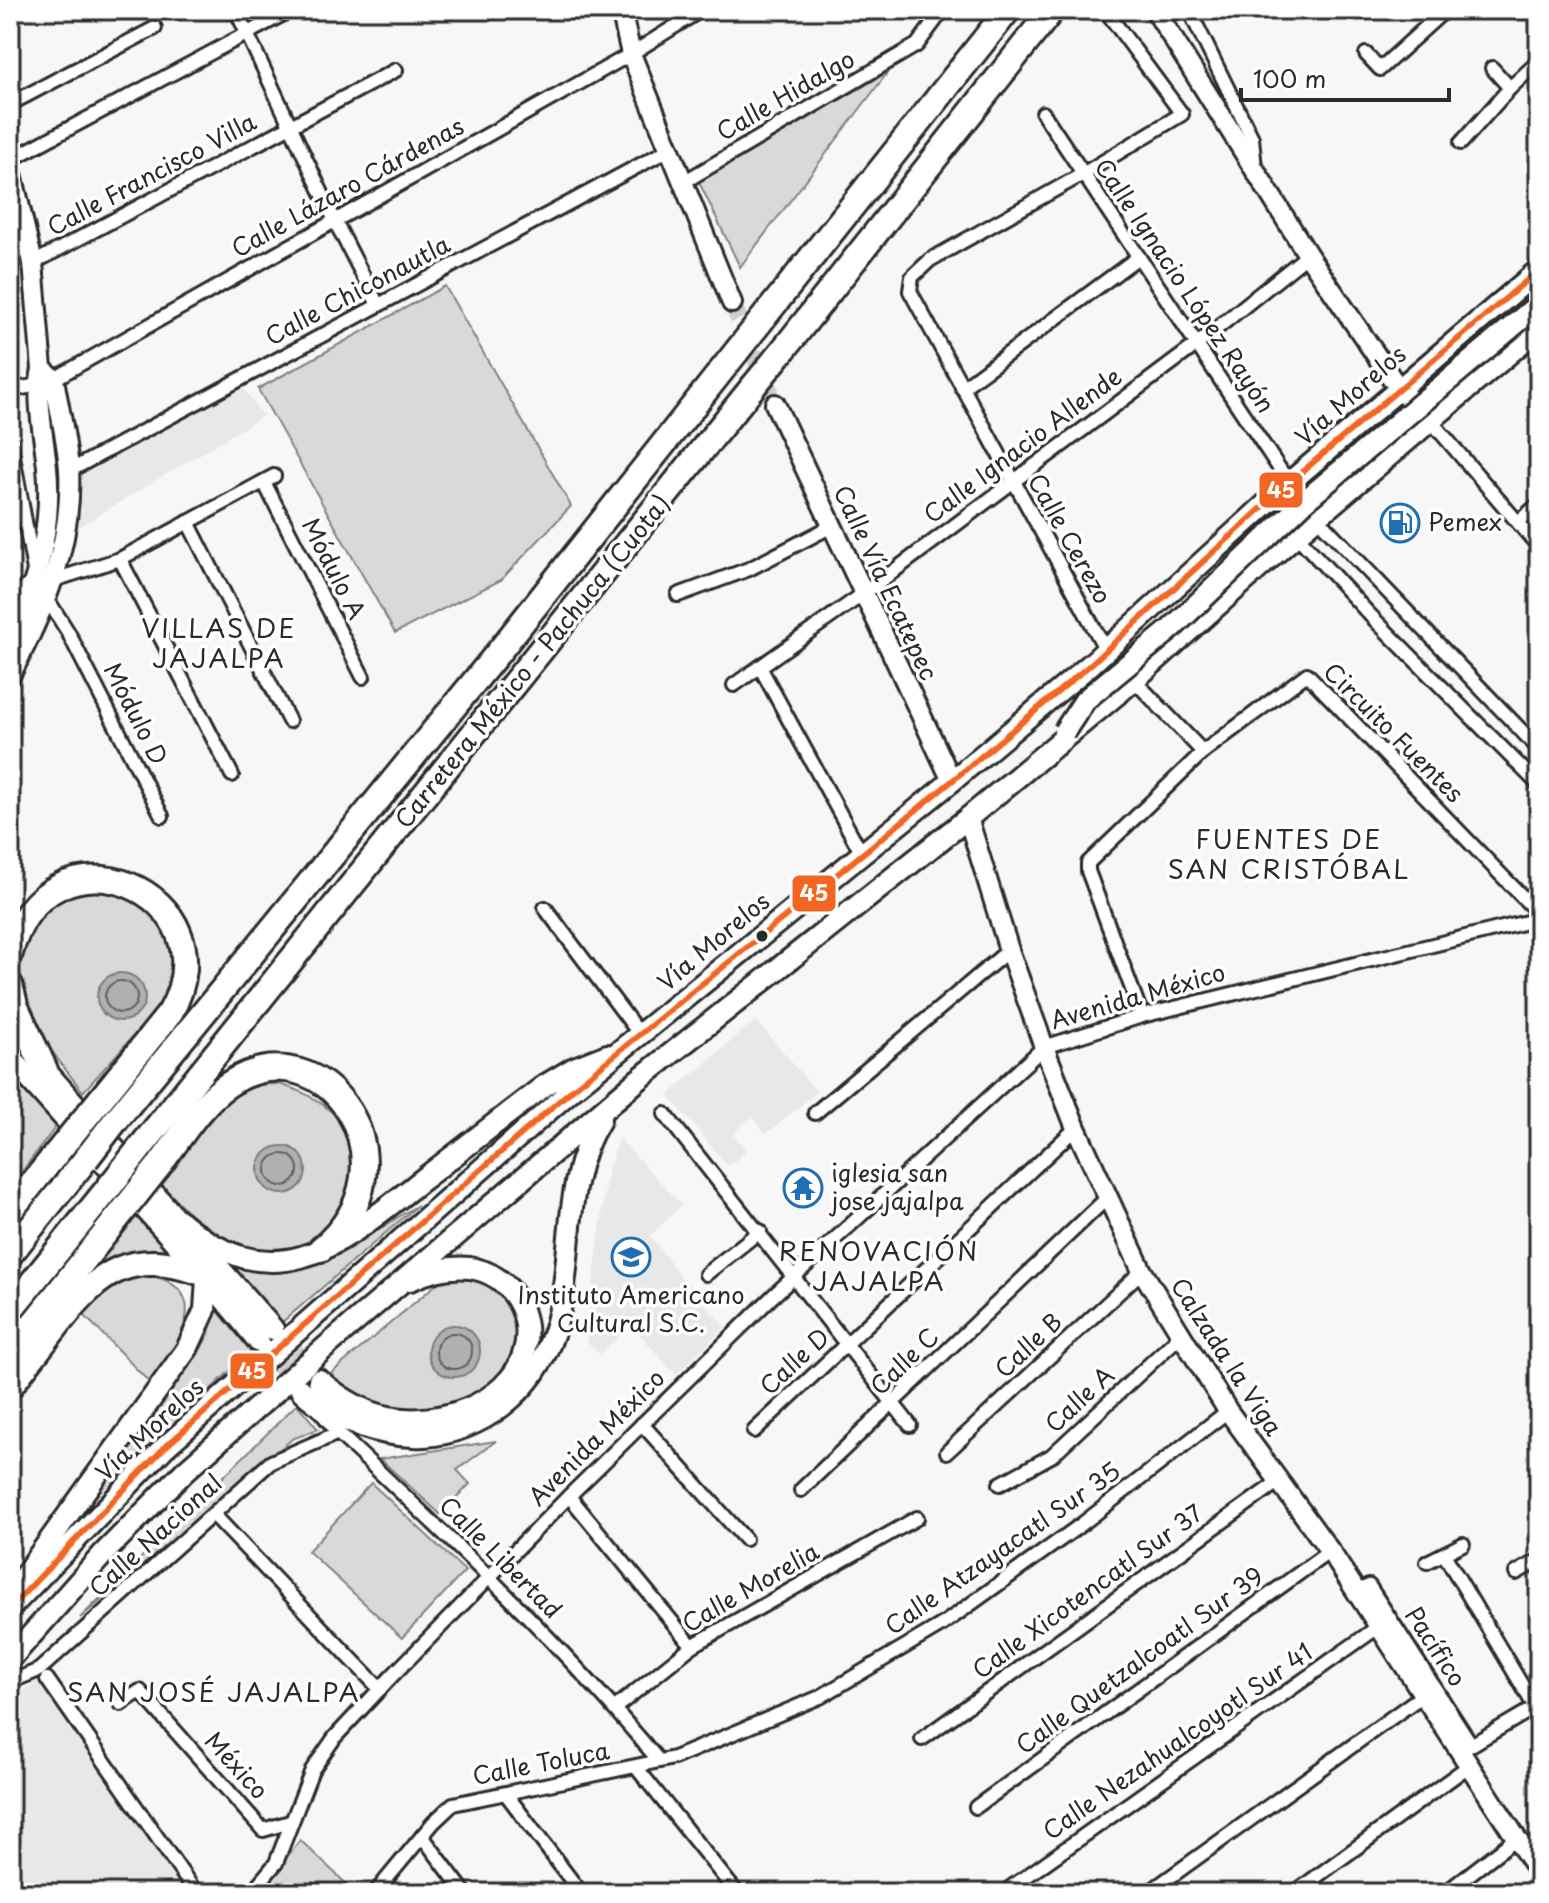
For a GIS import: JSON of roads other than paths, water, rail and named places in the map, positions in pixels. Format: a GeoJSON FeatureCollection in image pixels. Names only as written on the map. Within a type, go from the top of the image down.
{"type":"FeatureCollection","features":[{"type":"Feature","properties":{"kind":"highway","name":"Carretera México - Pachuca (Cuota)"},"geometry":{"type":"LineString","coordinates":[[10,1254],[501,649],[1008,10]]}},
{"type":"Feature","properties":{"kind":"highway","name":"Carretera México - Pachuca (Cuota)"},"geometry":{"type":"LineString","coordinates":[[10,1310],[784,349],[1052,10]]}},
{"type":"Feature","properties":{"kind":"highway"},"geometry":{"type":"LineString","coordinates":[[10,953],[18,928],[33,906],[54,889],[80,879],[107,878],[134,886],[156,901],[173,922],[185,961],[177,1001],[170,1013],[10,1211]]}},
{"type":"Feature","properties":{"kind":"highway"},"geometry":{"type":"LineString","coordinates":[[10,985],[15,1005],[45,1070]]}},
{"type":"Feature","properties":{"kind":"highway"},"geometry":{"type":"LineString","coordinates":[[10,1353],[208,1103],[238,1078],[259,1071],[280,1069],[317,1081],[337,1095],[351,1113],[360,1133],[365,1160],[362,1187],[353,1212],[321,1249]]}},
{"type":"Feature","properties":{"kind":"highway"},"geometry":{"type":"LineString","coordinates":[[10,1386],[77,1300],[107,1275],[126,1266],[151,1263],[178,1266],[204,1275]]}},
{"type":"Feature","properties":{"kind":"main road"},"geometry":{"type":"LineString","coordinates":[[621,10],[631,54],[732,303]]}},
{"type":"Feature","properties":{"kind":"main road"},"geometry":{"type":"LineString","coordinates":[[1155,10],[1308,255],[1399,389],[1431,421]]}},
{"type":"Feature","properties":{"kind":"main road"},"geometry":{"type":"LineString","coordinates":[[10,162],[31,254],[45,377],[48,472],[45,581],[48,599],[10,676]]}},
{"type":"Feature","properties":{"kind":"main road","name":"Vía Morelos"},"geometry":{"type":"LineString","coordinates":[[10,1608],[164,1448],[574,1088],[952,781],[1106,650],[1289,483],[1539,270]]}},
{"type":"Feature","properties":{"kind":"main road"},"geometry":{"type":"LineString","coordinates":[[1060,738],[1085,700],[1171,629],[1306,500],[1539,304]]}},
{"type":"Feature","properties":{"kind":"main road"},"geometry":{"type":"LineString","coordinates":[[10,1659],[105,1552],[185,1471],[393,1289],[611,1103],[968,818],[1060,738],[1134,680],[1296,535],[1539,328]]}},
{"type":"Feature","properties":{"kind":"main road"},"geometry":{"type":"LineString","coordinates":[[10,641],[45,581],[67,511],[69,471],[45,377]]}},
{"type":"Feature","properties":{"kind":"main road","name":"Calle Vía Ecatepec"},"geometry":{"type":"LineString","coordinates":[[775,404],[952,781]]}},
{"type":"Feature","properties":{"kind":"main road","name":"Calzada la Viga"},"geometry":{"type":"LineString","coordinates":[[968,818],[1009,950],[1044,1047],[1076,1128],[1142,1271],[1228,1411],[1330,1551],[1423,1695],[1467,1753],[1515,1839],[1539,1873]]}},
{"type":"Feature","properties":{"kind":"main road"},"geometry":{"type":"LineString","coordinates":[[10,1025],[45,1070],[180,1221],[266,1336],[204,1275],[10,1057]]}},
{"type":"Feature","properties":{"kind":"main road"},"geometry":{"type":"LineString","coordinates":[[180,1221],[206,1241],[248,1259],[292,1259],[321,1249],[353,1235],[544,1086],[590,1061],[622,1051]]}},
{"type":"Feature","properties":{"kind":"main road"},"geometry":{"type":"LineString","coordinates":[[308,1388],[328,1410],[358,1424],[389,1434],[418,1436],[434,1436],[465,1427],[493,1413],[515,1395],[543,1357],[558,1319],[564,1297],[579,1161],[611,1103]]}},
{"type":"Feature","properties":{"kind":"main road"},"geometry":{"type":"LineString","coordinates":[[308,1388],[339,1396],[361,1408],[390,1417],[418,1419],[445,1415],[473,1405],[499,1389],[514,1374],[523,1356],[527,1326],[522,1306],[499,1279],[474,1269],[454,1268],[418,1276],[393,1289]]}},
{"type":"Feature","properties":{"kind":"main road"},"geometry":{"type":"LineString","coordinates":[[10,1596],[187,1349],[205,1310],[204,1275]]}},
{"type":"Feature","properties":{"kind":"street"},"geometry":{"type":"LineString","coordinates":[[236,10],[378,305]]}},
{"type":"Feature","properties":{"kind":"street"},"geometry":{"type":"LineString","coordinates":[[10,162],[291,10]]}},
{"type":"Feature","properties":{"kind":"street","name":"Calle Lázaro Cárdenas"},"geometry":{"type":"LineString","coordinates":[[10,390],[45,377],[335,221],[631,54],[701,10]]}},
{"type":"Feature","properties":{"kind":"street","name":"Calle Hidalgo"},"geometry":{"type":"LineString","coordinates":[[682,183],[917,45],[943,10]]}},
{"type":"Feature","properties":{"kind":"street"},"geometry":{"type":"LineString","coordinates":[[1189,10],[1252,138],[1255,169]]}},
{"type":"Feature","properties":{"kind":"street"},"geometry":{"type":"LineString","coordinates":[[1366,54],[1380,69],[1445,10]]}},
{"type":"Feature","properties":{"kind":"street"},"geometry":{"type":"LineString","coordinates":[[1083,174],[1182,114],[1111,18]]}},
{"type":"Feature","properties":{"kind":"street"},"geometry":{"type":"LineString","coordinates":[[10,104],[155,28]]}},
{"type":"Feature","properties":{"kind":"street"},"geometry":{"type":"LineString","coordinates":[[1461,143],[1510,88],[1539,61]]}},
{"type":"Feature","properties":{"kind":"street"},"geometry":{"type":"LineString","coordinates":[[1492,68],[1510,88]]}},
{"type":"Feature","properties":{"kind":"street","name":"Calle Francisco Villa"},"geometry":{"type":"LineString","coordinates":[[10,255],[31,254],[292,126],[396,70]]}},
{"type":"Feature","properties":{"kind":"street","name":"Calle Ignacio López Rayón"},"geometry":{"type":"LineString","coordinates":[[1043,113],[1289,483]]}},
{"type":"Feature","properties":{"kind":"street","name":"Calle Chiconautla"},"geometry":{"type":"LineString","coordinates":[[69,471],[668,150]]}},
{"type":"Feature","properties":{"kind":"street","name":"Calle Cerezo"},"geometry":{"type":"LineString","coordinates":[[1083,174],[930,260],[912,277],[910,291],[1106,650]]}},
{"type":"Feature","properties":{"kind":"street","name":"Calle Ignacio Allende"},"geometry":{"type":"LineString","coordinates":[[734,685],[863,594],[1196,345],[1308,255]]}},
{"type":"Feature","properties":{"kind":"street"},"geometry":{"type":"LineString","coordinates":[[962,388],[1137,258]]}},
{"type":"Feature","properties":{"kind":"street"},"geometry":{"type":"LineString","coordinates":[[1431,421],[1539,547]]}},
{"type":"Feature","properties":{"kind":"street"},"geometry":{"type":"LineString","coordinates":[[10,440],[45,581]]}},
{"type":"Feature","properties":{"kind":"street","name":"Módulo A"},"geometry":{"type":"LineString","coordinates":[[188,522],[269,479],[363,677]]}},
{"type":"Feature","properties":{"kind":"street"},"geometry":{"type":"LineString","coordinates":[[1518,522],[1539,504]]}},
{"type":"Feature","properties":{"kind":"street"},"geometry":{"type":"LineString","coordinates":[[1317,518],[1539,749]]}},
{"type":"Feature","properties":{"kind":"street"},"geometry":{"type":"LineString","coordinates":[[10,595],[45,581],[120,559],[188,522],[289,721]]}},
{"type":"Feature","properties":{"kind":"street"},"geometry":{"type":"LineString","coordinates":[[678,595],[749,569],[832,526]]}},
{"type":"Feature","properties":{"kind":"street"},"geometry":{"type":"LineString","coordinates":[[1296,535],[1370,615],[1539,785]]}},
{"type":"Feature","properties":{"kind":"street"},"geometry":{"type":"LineString","coordinates":[[120,559],[232,775]]}},
{"type":"Feature","properties":{"kind":"street","name":"Módulo D"},"geometry":{"type":"LineString","coordinates":[[48,599],[162,816]]}},
{"type":"Feature","properties":{"kind":"street"},"geometry":{"type":"LineString","coordinates":[[760,667],[862,854]]}},
{"type":"Feature","properties":{"kind":"street","name":"Circuito Fuentes"},"geometry":{"type":"LineString","coordinates":[[1203,752],[1307,674],[1539,916]]}},
{"type":"Feature","properties":{"kind":"street"},"geometry":{"type":"LineString","coordinates":[[1134,680],[1203,752],[1088,863],[1088,871],[1142,1016]]}},
{"type":"Feature","properties":{"kind":"street"},"geometry":{"type":"LineString","coordinates":[[1473,717],[1492,699]]}},
{"type":"Feature","properties":{"kind":"street"},"geometry":{"type":"LineString","coordinates":[[545,908],[641,1036]]}},
{"type":"Feature","properties":{"kind":"street","name":"Avenida México"},"geometry":{"type":"LineString","coordinates":[[251,1893],[276,1863],[312,1770],[335,1737],[642,1424],[795,1276],[1044,1047],[1142,1016],[1539,916]]}},
{"type":"Feature","properties":{"kind":"street"},"geometry":{"type":"LineString","coordinates":[[815,1113],[1009,950]]}},
{"type":"Feature","properties":{"kind":"street"},"geometry":{"type":"LineString","coordinates":[[665,1114],[910,1425]]}},
{"type":"Feature","properties":{"kind":"street","name":"Calle D"},"geometry":{"type":"LineString","coordinates":[[754,1431],[1076,1128]]}},
{"type":"Feature","properties":{"kind":"street","name":"Calle C"},"geometry":{"type":"LineString","coordinates":[[801,1490],[1107,1198]]}},
{"type":"Feature","properties":{"kind":"street"},"geometry":{"type":"LineString","coordinates":[[706,1274],[760,1231]]}},
{"type":"Feature","properties":{"kind":"street","name":"Calle B"},"geometry":{"type":"LineString","coordinates":[[947,1452],[1142,1271]]}},
{"type":"Feature","properties":{"kind":"street","name":"Calle A"},"geometry":{"type":"LineString","coordinates":[[1000,1484],[1051,1456],[1181,1335]]}},
{"type":"Feature","properties":{"kind":"street","name":"Calle Libertad"},"geometry":{"type":"LineString","coordinates":[[308,1388],[338,1433],[490,1576],[615,1708],[659,1761]]}},
{"type":"Feature","properties":{"kind":"street","name":"Calle Atzayacatl Sur 35"},"geometry":{"type":"LineString","coordinates":[[659,1761],[674,1758],[820,1697],[943,1624],[1082,1524],[1228,1411]]}},
{"type":"Feature","properties":{"kind":"street"},"geometry":{"type":"LineString","coordinates":[[642,1424],[745,1539]]}},
{"type":"Feature","properties":{"kind":"street","name":"Calle Nacional"},"geometry":{"type":"LineString","coordinates":[[10,1682],[39,1670],[271,1462],[338,1433]]}},
{"type":"Feature","properties":{"kind":"street","name":"Calle Xicotencatl Sur 37"},"geometry":{"type":"LineString","coordinates":[[922,1739],[1279,1481]]}},
{"type":"Feature","properties":{"kind":"street"},"geometry":{"type":"LineString","coordinates":[[569,1496],[692,1646]]}},
{"type":"Feature","properties":{"kind":"street"},"geometry":{"type":"LineString","coordinates":[[213,1514],[380,1689]]}},
{"type":"Feature","properties":{"kind":"street","name":"Calle Morelia"},"geometry":{"type":"LineString","coordinates":[[615,1708],[692,1646],[917,1518]]}},
{"type":"Feature","properties":{"kind":"street"},"geometry":{"type":"LineString","coordinates":[[1427,1562],[1463,1544]]}},
{"type":"Feature","properties":{"kind":"street","name":"Calle Quetzalcoatl Sur 39"},"geometry":{"type":"LineString","coordinates":[[976,1807],[1330,1551]]}},
{"type":"Feature","properties":{"kind":"street"},"geometry":{"type":"LineString","coordinates":[[1294,1893],[1467,1753],[1538,1709],[1444,1554]]}},
{"type":"Feature","properties":{"kind":"street"},"geometry":{"type":"LineString","coordinates":[[1516,1573],[1538,1563]]}},
{"type":"Feature","properties":{"kind":"street","name":"Pacífico"},"geometry":{"type":"LineString","coordinates":[[1356,1592],[1369,1586],[1467,1753]]}},
{"type":"Feature","properties":{"kind":"street","name":"Calle Nezahualcoyotl Sur 41"},"geometry":{"type":"LineString","coordinates":[[1003,1893],[1378,1627]]}},
{"type":"Feature","properties":{"kind":"street"},"geometry":{"type":"LineString","coordinates":[[47,1679],[196,1893]]}},
{"type":"Feature","properties":{"kind":"street","name":"México"},"geometry":{"type":"LineString","coordinates":[[121,1704],[140,1691],[263,1830],[290,1822]]}},
{"type":"Feature","properties":{"kind":"street"},"geometry":{"type":"LineString","coordinates":[[1148,1893],[1423,1695]]}},
{"type":"Feature","properties":{"kind":"street","name":"Calle Toluca"},"geometry":{"type":"LineString","coordinates":[[375,1893],[453,1804],[659,1761]]}},
{"type":"Feature","properties":{"kind":"street"},"geometry":{"type":"LineString","coordinates":[[636,1767],[737,1893]]}},
{"type":"Feature","properties":{"kind":"street"},"geometry":{"type":"LineString","coordinates":[[506,1794],[581,1893]]}},
{"type":"Feature","properties":{"kind":"street"},"geometry":{"type":"LineString","coordinates":[[422,1836],[465,1893]]}},
{"type":"Feature","properties":{"kind":"street"},"geometry":{"type":"LineString","coordinates":[[1445,1893],[1515,1839]]}},
{"type":"Feature","properties":{"kind":"water"},"geometry":{"type":"Polygon","coordinates":[[[121,973],[138,980],[145,997],[138,1014],[121,1021],[104,1014],[97,997],[104,980],[121,973]]]}},
{"type":"Feature","properties":{"kind":"water"},"geometry":{"type":"Polygon","coordinates":[[[282,1146],[299,1153],[306,1170],[299,1187],[282,1194],[265,1187],[258,1170],[265,1153],[282,1146]]]}},
{"type":"Feature","properties":{"kind":"water"},"geometry":{"type":"Polygon","coordinates":[[[454,1325],[472,1333],[480,1351],[472,1369],[454,1377],[436,1369],[428,1351],[436,1333],[454,1325]]]}},
{"type":"Feature","properties":{"kind":"tunnel"},"geometry":{"type":"LineString","coordinates":[[732,303],[775,404]]}},
{"type":"Feature","properties":{"kind":"tunnel"},"geometry":{"type":"LineString","coordinates":[[274,1330],[316,1377]]}},
{"type":"Feature","properties":{"kind":"tunnel"},"geometry":{"type":"LineString","coordinates":[[259,1342],[301,1390]]}},
{"type":"Feature","properties":{"kind":"place","name":"Pemex"},"geometry":{"type":"Point","coordinates":[1400,523]}},
{"type":"Feature","properties":{"kind":"place","name":"iglesia san jose jajalpa"},"geometry":{"type":"Point","coordinates":[803,1188]}},
{"type":"Feature","properties":{"kind":"place","name":"Instituto Americano Cultural S.C."},"geometry":{"type":"Point","coordinates":[631,1257]}},
{"type":"Feature","properties":{"kind":"district","name":"VILLAS DE JAJALPA"},"geometry":{"type":"Point","coordinates":[219,644]}},
{"type":"Feature","properties":{"kind":"district","name":"FUENTES DE SAN CRISTÓBAL"},"geometry":{"type":"Point","coordinates":[1289,855]}},
{"type":"Feature","properties":{"kind":"district","name":"RENOVACIÓN JAJALPA"},"geometry":{"type":"Point","coordinates":[879,1267]}},
{"type":"Feature","properties":{"kind":"district","name":"SAN JOSÉ JAJALPA"},"geometry":{"type":"Point","coordinates":[214,1693]}}]}
